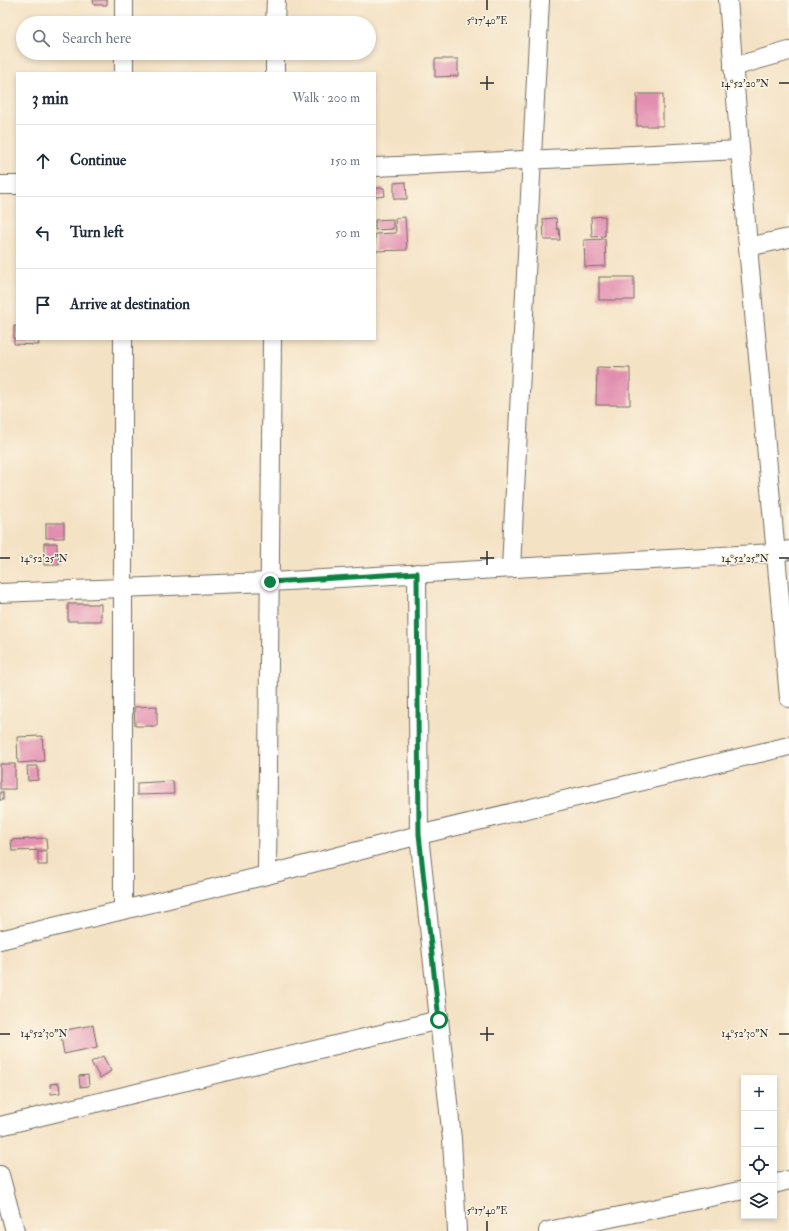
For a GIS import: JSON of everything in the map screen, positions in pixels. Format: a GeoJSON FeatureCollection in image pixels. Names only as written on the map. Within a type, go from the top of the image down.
{"type":"FeatureCollection","features":[{"type":"Feature","properties":{"kind":"street"},"geometry":{"type":"LineString","coordinates":[[124,0],[124,16]]}},
{"type":"Feature","properties":{"kind":"street"},"geometry":{"type":"LineString","coordinates":[[275,16],[276,0]]}},
{"type":"Feature","properties":{"kind":"street"},"geometry":{"type":"LineString","coordinates":[[511,568],[540,0]]}},
{"type":"Feature","properties":{"kind":"street"},"geometry":{"type":"LineString","coordinates":[[728,0],[748,247],[782,551],[789,698]]}},
{"type":"Feature","properties":{"kind":"street"},"geometry":{"type":"LineString","coordinates":[[733,67],[789,50]]}},
{"type":"Feature","properties":{"kind":"street"},"geometry":{"type":"LineString","coordinates":[[124,60],[124,72]]}},
{"type":"Feature","properties":{"kind":"street"},"geometry":{"type":"LineString","coordinates":[[275,60],[275,72]]}},
{"type":"Feature","properties":{"kind":"street"},"geometry":{"type":"LineString","coordinates":[[376,167],[740,150]]}},
{"type":"Feature","properties":{"kind":"street"},"geometry":{"type":"LineString","coordinates":[[0,185],[16,185]]}},
{"type":"Feature","properties":{"kind":"street"},"geometry":{"type":"LineString","coordinates":[[748,247],[789,238]]}},
{"type":"Feature","properties":{"kind":"street"},"geometry":{"type":"LineString","coordinates":[[123,340],[123,910]]}},
{"type":"Feature","properties":{"kind":"street"},"geometry":{"type":"LineString","coordinates":[[267,875],[272,340]]}},
{"type":"Feature","properties":{"kind":"street"},"geometry":{"type":"LineString","coordinates":[[0,593],[270,582],[782,551]]}},
{"type":"Feature","properties":{"kind":"street"},"geometry":{"type":"LineString","coordinates":[[417,573],[419,834],[452,1139],[457,1231]]}},
{"type":"Feature","properties":{"kind":"street"},"geometry":{"type":"LineString","coordinates":[[0,940],[267,875],[419,834],[789,746]]}},
{"type":"Feature","properties":{"kind":"street"},"geometry":{"type":"LineString","coordinates":[[0,1126],[439,1020]]}},
{"type":"Feature","properties":{"kind":"street"},"geometry":{"type":"LineString","coordinates":[[0,1175],[15,1231]]}},
{"type":"Feature","properties":{"kind":"street"},"geometry":{"type":"LineString","coordinates":[[777,1183],[789,1180]]}},
{"type":"Feature","properties":{"kind":"street"},"geometry":{"type":"LineString","coordinates":[[548,1231],[741,1191]]}},
{"type":"Feature","properties":{"kind":"building"},"geometry":{"type":"Polygon","coordinates":[[[93,0],[107,0],[107,5],[94,5],[93,0]]]}},
{"type":"Feature","properties":{"kind":"building"},"geometry":{"type":"Polygon","coordinates":[[[435,59],[458,59],[458,76],[435,77],[435,59]]]}},
{"type":"Feature","properties":{"kind":"building"},"geometry":{"type":"Polygon","coordinates":[[[637,94],[663,94],[663,126],[637,126],[637,94]]]}},
{"type":"Feature","properties":{"kind":"building"},"geometry":{"type":"Polygon","coordinates":[[[406,182],[407,199],[394,199],[394,183],[406,182]]]}},
{"type":"Feature","properties":{"kind":"building"},"geometry":{"type":"Polygon","coordinates":[[[376,188],[384,188],[385,196],[376,197],[376,188]]]}},
{"type":"Feature","properties":{"kind":"building"},"geometry":{"type":"Polygon","coordinates":[[[605,216],[605,236],[592,237],[591,217],[605,216]]]}},
{"type":"Feature","properties":{"kind":"building"},"geometry":{"type":"Polygon","coordinates":[[[405,217],[407,250],[376,251],[376,234],[396,233],[395,218],[405,217]]]}},
{"type":"Feature","properties":{"kind":"building"},"geometry":{"type":"Polygon","coordinates":[[[556,218],[560,240],[544,240],[543,219],[556,218]]]}},
{"type":"Feature","properties":{"kind":"building"},"geometry":{"type":"Polygon","coordinates":[[[393,219],[393,229],[376,230],[376,220],[393,219]]]}},
{"type":"Feature","properties":{"kind":"building"},"geometry":{"type":"Polygon","coordinates":[[[605,239],[606,266],[585,267],[584,240],[605,239]]]}},
{"type":"Feature","properties":{"kind":"building"},"geometry":{"type":"Polygon","coordinates":[[[599,277],[634,277],[634,300],[599,300],[599,277]]]}},
{"type":"Feature","properties":{"kind":"building"},"geometry":{"type":"Polygon","coordinates":[[[14,326],[16,326],[16,340],[38,340],[39,345],[14,344],[14,326]]]}},
{"type":"Feature","properties":{"kind":"building"},"geometry":{"type":"Polygon","coordinates":[[[597,367],[630,368],[630,405],[596,405],[597,367]]]}},
{"type":"Feature","properties":{"kind":"building"},"geometry":{"type":"Polygon","coordinates":[[[46,523],[64,523],[64,538],[46,538],[46,523]]]}},
{"type":"Feature","properties":{"kind":"building"},"geometry":{"type":"Polygon","coordinates":[[[44,543],[57,543],[57,557],[59,557],[59,565],[44,565],[44,543]]]}},
{"type":"Feature","properties":{"kind":"building"},"geometry":{"type":"Polygon","coordinates":[[[68,604],[101,604],[101,621],[68,621],[68,604]]]}},
{"type":"Feature","properties":{"kind":"building"},"geometry":{"type":"Polygon","coordinates":[[[157,706],[157,726],[135,726],[134,707],[157,706]]]}},
{"type":"Feature","properties":{"kind":"building"},"geometry":{"type":"Polygon","coordinates":[[[42,736],[44,761],[18,763],[17,737],[42,736]]]}},
{"type":"Feature","properties":{"kind":"building"},"geometry":{"type":"Polygon","coordinates":[[[0,764],[15,764],[15,789],[0,789],[0,764]]]}},
{"type":"Feature","properties":{"kind":"building"},"geometry":{"type":"Polygon","coordinates":[[[27,766],[38,766],[38,780],[28,781],[27,766]]]}},
{"type":"Feature","properties":{"kind":"building"},"geometry":{"type":"Polygon","coordinates":[[[173,781],[174,794],[137,795],[137,783],[173,781]]]}},
{"type":"Feature","properties":{"kind":"building"},"geometry":{"type":"Polygon","coordinates":[[[0,792],[3,792],[3,800],[0,800],[0,792]]]}},
{"type":"Feature","properties":{"kind":"building"},"geometry":{"type":"Polygon","coordinates":[[[46,838],[47,850],[12,851],[11,840],[46,838]]]}},
{"type":"Feature","properties":{"kind":"building"},"geometry":{"type":"Polygon","coordinates":[[[38,852],[47,852],[47,865],[38,865],[38,852]]]}},
{"type":"Feature","properties":{"kind":"building"},"geometry":{"type":"Polygon","coordinates":[[[93,1025],[97,1047],[64,1054],[60,1031],[93,1025]]]}},
{"type":"Feature","properties":{"kind":"building"},"geometry":{"type":"Polygon","coordinates":[[[103,1056],[111,1071],[100,1078],[91,1062],[103,1056]]]}},
{"type":"Feature","properties":{"kind":"building"},"geometry":{"type":"Polygon","coordinates":[[[88,1075],[89,1086],[80,1087],[79,1076],[88,1075]]]}},
{"type":"Feature","properties":{"kind":"building"},"geometry":{"type":"Polygon","coordinates":[[[59,1083],[60,1093],[51,1094],[50,1084],[59,1083]]]}},
{"type":"Feature","properties":{"kind":"route"},"geometry":{"type":"LineString","coordinates":[[270,582],[417,573],[419,834],[439,1020]]}}]}
